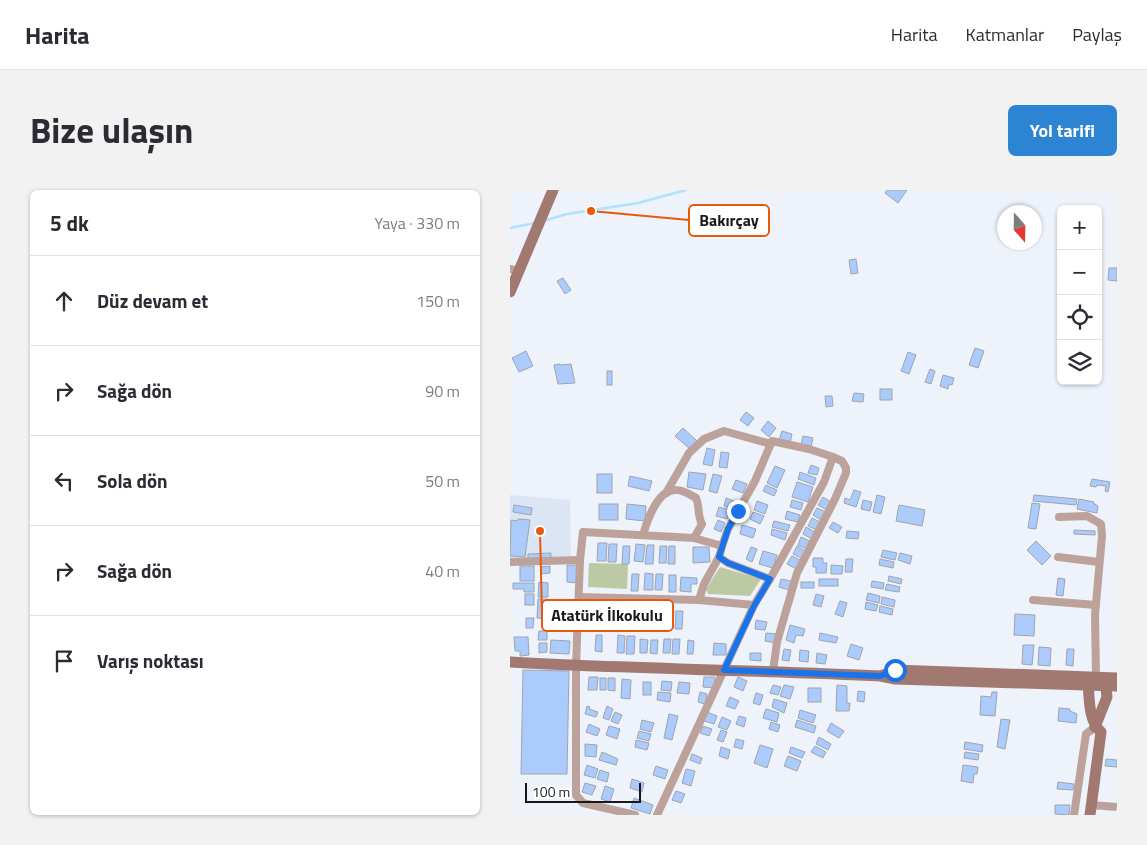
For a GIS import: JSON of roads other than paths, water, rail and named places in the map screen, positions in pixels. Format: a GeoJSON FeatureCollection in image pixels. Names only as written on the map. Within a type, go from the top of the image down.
{"type":"FeatureCollection","features":[{"type":"Feature","properties":{"kind":"main road"},"geometry":{"type":"LineString","coordinates":[[510,292],[516,268],[553,190]]}},
{"type":"Feature","properties":{"kind":"main road"},"geometry":{"type":"LineString","coordinates":[[510,662],[576,666],[773,671],[880,676],[895,679],[1102,681]]}},
{"type":"Feature","properties":{"kind":"main road"},"geometry":{"type":"LineString","coordinates":[[1084,815],[1095,727],[1107,697],[1102,681]]}},
{"type":"Feature","properties":{"kind":"main road"},"geometry":{"type":"LineString","coordinates":[[1090,810],[1101,732],[1095,727],[1090,702],[1102,681]]}},
{"type":"Feature","properties":{"kind":"street"},"geometry":{"type":"LineString","coordinates":[[643,535],[647,519],[666,493],[689,452],[704,439],[724,431],[771,444]]}},
{"type":"Feature","properties":{"kind":"street"},"geometry":{"type":"LineString","coordinates":[[700,600],[704,584],[719,557],[728,529],[755,481],[772,441],[809,449],[842,461],[846,468],[846,473],[835,499],[796,573],[788,609],[777,642],[773,671]]}},
{"type":"Feature","properties":{"kind":"street"},"geometry":{"type":"LineString","coordinates":[[657,815],[754,606],[824,482],[833,457]]}},
{"type":"Feature","properties":{"kind":"street"},"geometry":{"type":"LineString","coordinates":[[666,493],[678,490],[696,498],[698,516],[702,524],[694,538]]}},
{"type":"Feature","properties":{"kind":"street"},"geometry":{"type":"LineString","coordinates":[[1059,516],[1087,516],[1101,524],[1096,605],[1102,681]]}},
{"type":"Feature","properties":{"kind":"street"},"geometry":{"type":"LineString","coordinates":[[635,815],[583,803],[576,794],[576,666],[580,560],[583,532],[694,538],[722,546]]}},
{"type":"Feature","properties":{"kind":"street"},"geometry":{"type":"LineString","coordinates":[[719,557],[728,563],[770,579]]}},
{"type":"Feature","properties":{"kind":"street"},"geometry":{"type":"LineString","coordinates":[[1058,557],[1099,562]]}},
{"type":"Feature","properties":{"kind":"street"},"geometry":{"type":"LineString","coordinates":[[510,562],[580,560]]}},
{"type":"Feature","properties":{"kind":"street"},"geometry":{"type":"LineString","coordinates":[[580,596],[700,600],[754,606]]}},
{"type":"Feature","properties":{"kind":"street"},"geometry":{"type":"LineString","coordinates":[[1033,600],[1096,605]]}},
{"type":"Feature","properties":{"kind":"street"},"geometry":{"type":"LineString","coordinates":[[1074,815],[1086,734],[1095,727]]}},
{"type":"Feature","properties":{"kind":"street"},"geometry":{"type":"LineString","coordinates":[[1090,810],[1117,807]]}},
{"type":"Feature","properties":{"kind":"waterway"},"geometry":{"type":"LineString","coordinates":[[543,221],[567,214],[638,203],[686,190]]}},
{"type":"Feature","properties":{"kind":"waterway"},"geometry":{"type":"LineString","coordinates":[[510,228],[535,223]]}},
{"type":"Feature","properties":{"kind":"place","name":"Bakırçay"},"geometry":{"type":"Point","coordinates":[591,211]}},
{"type":"Feature","properties":{"kind":"place","name":"Atatürk İlkokulu"},"geometry":{"type":"Point","coordinates":[540,531]}}]}
